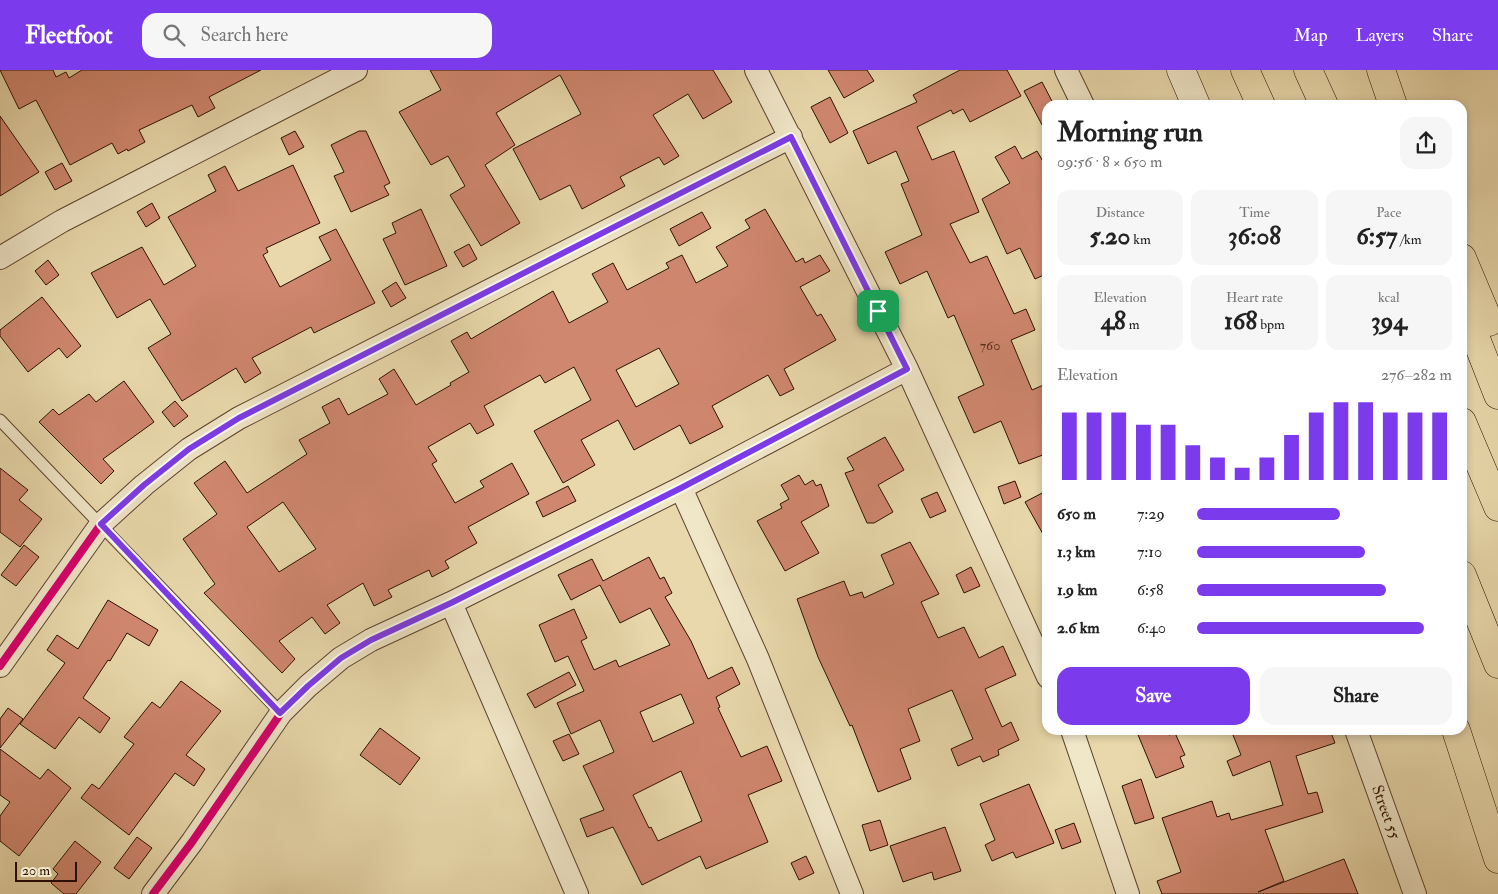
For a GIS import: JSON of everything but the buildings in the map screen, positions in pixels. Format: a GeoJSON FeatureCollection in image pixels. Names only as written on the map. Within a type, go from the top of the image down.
{"type":"FeatureCollection","features":[{"type":"Feature","properties":{"kind":"main road"},"geometry":{"type":"LineString","coordinates":[[1181,70],[1194,100]]}},
{"type":"Feature","properties":{"kind":"main road"},"geometry":{"type":"LineString","coordinates":[[1239,70],[1247,100]]}},
{"type":"Feature","properties":{"kind":"main road"},"geometry":{"type":"LineString","coordinates":[[1245,70],[1259,100]]}},
{"type":"Feature","properties":{"kind":"main road"},"geometry":{"type":"LineString","coordinates":[[1308,70],[1322,100]]}},
{"type":"Feature","properties":{"kind":"main road"},"geometry":{"type":"LineString","coordinates":[[1467,270],[1498,345]]}},
{"type":"Feature","properties":{"kind":"main road"},"geometry":{"type":"LineString","coordinates":[[1467,315],[1498,395]]}},
{"type":"Feature","properties":{"kind":"main road"},"geometry":{"type":"LineString","coordinates":[[1467,434],[1498,507]]}},
{"type":"Feature","properties":{"kind":"main road"},"geometry":{"type":"LineString","coordinates":[[1467,587],[1498,664]]}},
{"type":"Feature","properties":{"kind":"main road"},"geometry":{"type":"LineString","coordinates":[[1445,735],[1484,813]]}},
{"type":"Feature","properties":{"kind":"main road"},"geometry":{"type":"LineString","coordinates":[[1458,735],[1498,859]]}},
{"type":"Feature","properties":{"kind":"street"},"geometry":{"type":"LineString","coordinates":[[0,258],[62,221],[356,70]]}},
{"type":"Feature","properties":{"kind":"street"},"geometry":{"type":"LineString","coordinates":[[756,70],[907,369],[1042,664]]}},
{"type":"Feature","properties":{"kind":"street"},"geometry":{"type":"LineString","coordinates":[[1066,70],[1081,100]]}},
{"type":"Feature","properties":{"kind":"street"},"geometry":{"type":"LineString","coordinates":[[0,666],[101,524],[144,485],[189,449],[239,418],[791,137]]}},
{"type":"Feature","properties":{"kind":"street"},"geometry":{"type":"LineString","coordinates":[[153,894],[192,842],[280,713],[341,658],[379,636],[451,603],[681,488],[907,369]]}},
{"type":"Feature","properties":{"kind":"street"},"geometry":{"type":"LineString","coordinates":[[681,488],[758,659],[852,894]]}},
{"type":"Feature","properties":{"kind":"street"},"geometry":{"type":"LineString","coordinates":[[451,603],[577,894]]}},
{"type":"Feature","properties":{"kind":"street"},"geometry":{"type":"LineString","coordinates":[[1074,735],[1128,894]]}},
{"type":"Feature","properties":{"kind":"street","name":"Street 55"},"geometry":{"type":"LineString","coordinates":[[1358,735],[1415,894]]}},
{"type":"Feature","properties":{"kind":"lane"},"geometry":{"type":"LineString","coordinates":[[0,420],[280,713]]}},
{"type":"Feature","properties":{"kind":"cycle path"},"geometry":{"type":"LineString","coordinates":[[0,666],[101,524],[144,485],[189,449],[239,418],[791,137]]}},
{"type":"Feature","properties":{"kind":"cycle path"},"geometry":{"type":"LineString","coordinates":[[153,894],[192,842],[281,713],[308,686],[341,658],[371,640],[451,603],[681,488],[907,369]]}},
{"type":"Feature","properties":{"kind":"route"},"geometry":{"type":"LineString","coordinates":[[791,137],[878,311],[907,369],[681,488],[451,603],[371,640],[341,658],[280,713],[101,524],[144,485],[189,449],[239,418],[791,137]]}}]}
